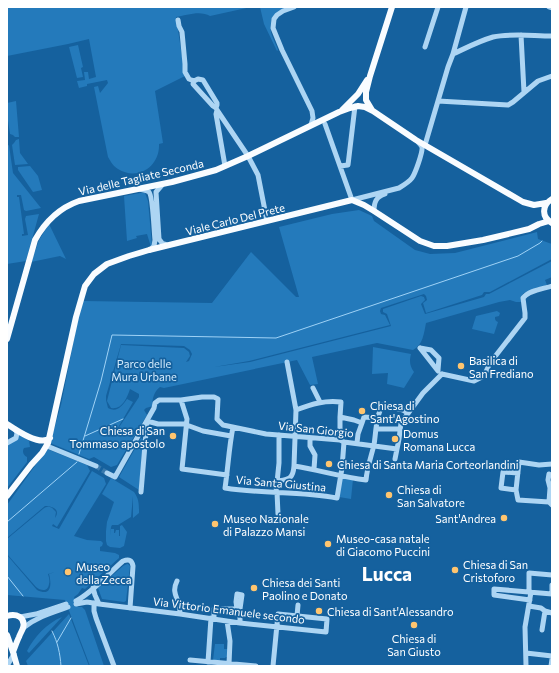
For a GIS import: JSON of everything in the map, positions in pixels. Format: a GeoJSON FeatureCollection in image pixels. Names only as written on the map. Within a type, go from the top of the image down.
{"type":"FeatureCollection","features":[{"type":"Feature","properties":{"kind":"main road"},"geometry":{"type":"LineString","coordinates":[[373,111],[366,96],[370,76],[392,7]]}},
{"type":"Feature","properties":{"kind":"main road"},"geometry":{"type":"LineString","coordinates":[[340,112],[358,94],[370,76]]}},
{"type":"Feature","properties":{"kind":"main road"},"geometry":{"type":"LineString","coordinates":[[355,106],[362,106],[373,111],[416,140],[523,202],[534,205],[546,203],[552,199]]}},
{"type":"Feature","properties":{"kind":"main road","name":"Via delle Tagliate Seconda"},"geometry":{"type":"LineString","coordinates":[[7,339],[34,244],[40,232],[60,210],[75,202],[163,184],[202,174],[225,166],[327,117],[355,106]]}},
{"type":"Feature","properties":{"kind":"main road"},"geometry":{"type":"LineString","coordinates":[[352,200],[374,210],[420,241],[429,245],[440,246],[483,240],[529,230],[540,224],[550,222]]}},
{"type":"Feature","properties":{"kind":"main road","name":"Viale Carlo Del Prete"},"geometry":{"type":"LineString","coordinates":[[7,496],[47,446],[76,317],[85,286],[94,274],[107,264],[149,250],[352,200]]}},
{"type":"Feature","properties":{"kind":"main road"},"geometry":{"type":"LineString","coordinates":[[546,203],[544,214],[546,219],[550,222]]}},
{"type":"Feature","properties":{"kind":"main road"},"geometry":{"type":"LineString","coordinates":[[7,424],[32,438],[43,441],[50,438]]}},
{"type":"Feature","properties":{"kind":"main road"},"geometry":{"type":"LineString","coordinates":[[32,438],[40,448],[37,458]]}},
{"type":"Feature","properties":{"kind":"main road"},"geometry":{"type":"LineString","coordinates":[[7,610],[10,615],[20,617],[23,622],[22,631],[14,653]]}},
{"type":"Feature","properties":{"kind":"main road"},"geometry":{"type":"LineString","coordinates":[[7,635],[13,636],[22,631]]}},
{"type":"Feature","properties":{"kind":"main road"},"geometry":{"type":"LineString","coordinates":[[7,635],[17,666]]}},
{"type":"Feature","properties":{"kind":"street"},"geometry":{"type":"LineString","coordinates":[[294,7],[277,15],[274,19],[273,28],[282,50],[312,111],[313,118],[311,125]]}},
{"type":"Feature","properties":{"kind":"street"},"geometry":{"type":"LineString","coordinates":[[425,47],[438,7]]}},
{"type":"Feature","properties":{"kind":"street"},"geometry":{"type":"LineString","coordinates":[[426,145],[466,7]]}},
{"type":"Feature","properties":{"kind":"street"},"geometry":{"type":"LineString","coordinates":[[178,20],[182,32],[185,64],[184,72],[189,79],[194,81]]}},
{"type":"Feature","properties":{"kind":"street"},"geometry":{"type":"LineString","coordinates":[[453,54],[493,37],[521,35],[552,36]]}},
{"type":"Feature","properties":{"kind":"street"},"geometry":{"type":"LineString","coordinates":[[521,35],[524,92]]}},
{"type":"Feature","properties":{"kind":"street"},"geometry":{"type":"LineString","coordinates":[[438,101],[508,105],[538,81],[552,76]]}},
{"type":"Feature","properties":{"kind":"street"},"geometry":{"type":"LineString","coordinates":[[194,81],[198,78],[205,81],[217,103],[216,114],[225,166]]}},
{"type":"Feature","properties":{"kind":"street"},"geometry":{"type":"LineString","coordinates":[[194,81],[193,84],[217,109],[248,156],[258,175],[267,221]]}},
{"type":"Feature","properties":{"kind":"street"},"geometry":{"type":"LineString","coordinates":[[340,166],[348,165],[355,106]]}},
{"type":"Feature","properties":{"kind":"street"},"geometry":{"type":"LineString","coordinates":[[312,111],[318,116],[327,117]]}},
{"type":"Feature","properties":{"kind":"street"},"geometry":{"type":"LineString","coordinates":[[325,124],[352,200],[399,188],[410,180],[414,174],[422,150],[421,146],[416,140]]}},
{"type":"Feature","properties":{"kind":"street"},"geometry":{"type":"LineString","coordinates":[[374,210],[374,203],[378,197],[400,190],[414,180],[424,153],[428,150],[434,150]]}},
{"type":"Feature","properties":{"kind":"street"},"geometry":{"type":"LineString","coordinates":[[163,184],[156,190],[155,197],[159,239],[162,244],[171,245]]}},
{"type":"Feature","properties":{"kind":"street"},"geometry":{"type":"LineString","coordinates":[[138,189],[149,192],[152,203],[155,240],[154,246],[149,250]]}},
{"type":"Feature","properties":{"kind":"street"},"geometry":{"type":"LineString","coordinates":[[395,458],[401,423],[440,372],[474,381],[484,376],[490,363],[525,318],[523,298],[531,292],[552,286]]}},
{"type":"Feature","properties":{"kind":"street"},"geometry":{"type":"LineString","coordinates":[[278,481],[291,478],[294,466],[296,410],[288,362]]}},
{"type":"Feature","properties":{"kind":"street"},"geometry":{"type":"LineString","coordinates":[[313,388],[320,402]]}},
{"type":"Feature","properties":{"kind":"street","name":"Via San Giorgio"},"geometry":{"type":"LineString","coordinates":[[181,400],[202,396],[214,396],[218,399],[217,419],[223,425],[266,434],[342,441],[374,447],[397,449]]}},
{"type":"Feature","properties":{"kind":"street"},"geometry":{"type":"LineString","coordinates":[[107,473],[115,477],[147,422],[155,403],[159,400],[181,400],[187,419],[182,469],[227,475],[233,427]]}},
{"type":"Feature","properties":{"kind":"street"},"geometry":{"type":"LineString","coordinates":[[296,410],[320,402],[341,402],[341,476]]}},
{"type":"Feature","properties":{"kind":"street"},"geometry":{"type":"LineString","coordinates":[[294,466],[366,480],[366,473],[374,447],[377,418],[383,405],[403,410],[408,413]]}},
{"type":"Feature","properties":{"kind":"street"},"geometry":{"type":"LineString","coordinates":[[357,443],[358,434],[364,416],[377,418]]}},
{"type":"Feature","properties":{"kind":"street"},"geometry":{"type":"LineString","coordinates":[[340,417],[362,423]]}},
{"type":"Feature","properties":{"kind":"street"},"geometry":{"type":"LineString","coordinates":[[147,422],[186,425],[203,431],[231,436]]}},
{"type":"Feature","properties":{"kind":"street"},"geometry":{"type":"LineString","coordinates":[[141,492],[147,422]]}},
{"type":"Feature","properties":{"kind":"street"},"geometry":{"type":"LineString","coordinates":[[7,443],[16,438],[17,434],[15,429]]}},
{"type":"Feature","properties":{"kind":"street"},"geometry":{"type":"LineString","coordinates":[[377,429],[400,429]]}},
{"type":"Feature","properties":{"kind":"street"},"geometry":{"type":"LineString","coordinates":[[278,514],[277,492],[279,435]]}},
{"type":"Feature","properties":{"kind":"street"},"geometry":{"type":"LineString","coordinates":[[310,438],[310,446],[315,454],[314,469]]}},
{"type":"Feature","properties":{"kind":"street"},"geometry":{"type":"LineString","coordinates":[[47,446],[96,466]]}},
{"type":"Feature","properties":{"kind":"street"},"geometry":{"type":"LineString","coordinates":[[549,474],[550,504],[518,500],[516,490],[519,462],[539,465],[552,464]]}},
{"type":"Feature","properties":{"kind":"street"},"geometry":{"type":"LineString","coordinates":[[516,490],[501,488],[503,472],[518,473]]}},
{"type":"Feature","properties":{"kind":"street","name":"Via Santa Giustina"},"geometry":{"type":"LineString","coordinates":[[227,475],[225,488],[240,491],[312,494],[337,498],[341,476]]}},
{"type":"Feature","properties":{"kind":"street"},"geometry":{"type":"LineString","coordinates":[[114,666],[95,614],[97,604],[93,588],[123,561],[127,560],[133,562],[134,566],[130,608]]}},
{"type":"Feature","properties":{"kind":"street"},"geometry":{"type":"LineString","coordinates":[[526,666],[525,627],[530,600],[529,573],[552,575]]}},
{"type":"Feature","properties":{"kind":"street"},"geometry":{"type":"LineString","coordinates":[[176,580],[174,591],[180,605],[180,614]]}},
{"type":"Feature","properties":{"kind":"street"},"geometry":{"type":"LineString","coordinates":[[530,600],[494,595],[494,589],[552,594],[552,585]]}},
{"type":"Feature","properties":{"kind":"street","name":"Via Vittorio Emanuele secondo"},"geometry":{"type":"LineString","coordinates":[[93,588],[76,602],[212,618],[240,623],[326,632],[327,619],[296,616]]}},
{"type":"Feature","properties":{"kind":"street"},"geometry":{"type":"LineString","coordinates":[[20,617],[67,605],[31,622],[22,631]]}},
{"type":"Feature","properties":{"kind":"street"},"geometry":{"type":"LineString","coordinates":[[273,666],[278,614],[296,616],[298,605]]}},
{"type":"Feature","properties":{"kind":"street"},"geometry":{"type":"LineString","coordinates":[[528,606],[541,608],[545,612],[552,613]]}},
{"type":"Feature","properties":{"kind":"street"},"geometry":{"type":"LineString","coordinates":[[208,662],[214,609],[239,609],[240,623]]}},
{"type":"Feature","properties":{"kind":"street"},"geometry":{"type":"LineString","coordinates":[[542,630],[545,612]]}},
{"type":"Feature","properties":{"kind":"street"},"geometry":{"type":"LineString","coordinates":[[227,621],[230,641],[229,664]]}},
{"type":"Feature","properties":{"kind":"street"},"geometry":{"type":"LineString","coordinates":[[7,666],[14,653]]}},
{"type":"Feature","properties":{"kind":"street"},"geometry":{"type":"LineString","coordinates":[[526,653],[552,657],[551,666]]}},
{"type":"Feature","properties":{"kind":"street"},"geometry":{"type":"LineString","coordinates":[[193,662],[256,666]]}},
{"type":"Feature","properties":{"kind":"green space"},"geometry":{"type":"Polygon","coordinates":[[[7,7],[251,7],[210,16],[198,13],[176,17],[185,76],[155,91],[163,143],[159,144],[156,159],[146,170],[133,173],[118,169],[113,165],[108,157],[94,87],[98,86],[100,93],[108,83],[107,80],[87,84],[87,86],[79,88],[77,81],[85,80],[84,72],[88,72],[89,79],[96,77],[89,39],[7,56],[7,7]]]}},
{"type":"Feature","properties":{"kind":"green space"},"geometry":{"type":"Polygon","coordinates":[[[260,7],[288,7],[272,18],[271,31],[278,50],[277,51],[264,24],[260,7]]]}},
{"type":"Feature","properties":{"kind":"green space"},"geometry":{"type":"Polygon","coordinates":[[[78,45],[83,67],[81,68],[83,77],[77,78],[69,47],[78,45]]]}},
{"type":"Feature","properties":{"kind":"green space"},"geometry":{"type":"Polygon","coordinates":[[[16,101],[19,137],[15,137],[10,134],[7,114],[7,103],[16,101]]]}},
{"type":"Feature","properties":{"kind":"green space"},"geometry":{"type":"Polygon","coordinates":[[[19,139],[20,153],[28,164],[15,165],[12,145],[19,139]]]}},
{"type":"Feature","properties":{"kind":"green space"},"geometry":{"type":"Polygon","coordinates":[[[9,145],[13,173],[41,208],[26,211],[24,210],[21,195],[17,195],[17,197],[19,197],[24,234],[22,234],[22,236],[28,235],[25,219],[26,216],[39,214],[26,261],[7,264],[7,146],[9,145]]]}},
{"type":"Feature","properties":{"kind":"green space"},"geometry":{"type":"Polygon","coordinates":[[[30,166],[38,176],[42,190],[33,192],[18,170],[18,167],[30,166]]]}},
{"type":"Feature","properties":{"kind":"green space"},"geometry":{"type":"Polygon","coordinates":[[[145,193],[148,201],[151,247],[147,234],[136,236],[137,238],[127,241],[124,196],[145,193]]]}},
{"type":"Feature","properties":{"kind":"green space","name":"Parco delle Mura Urbane"},"geometry":{"type":"Polygon","coordinates":[[[359,210],[372,216],[374,221],[415,250],[430,254],[455,253],[537,232],[538,239],[552,244],[552,259],[490,292],[484,292],[482,295],[426,313],[423,303],[427,300],[424,294],[381,308],[381,314],[385,315],[390,325],[249,361],[214,367],[250,362],[391,326],[387,314],[383,312],[383,309],[421,296],[424,297],[425,300],[421,304],[425,314],[484,297],[486,294],[489,294],[552,261],[552,277],[545,280],[547,285],[524,293],[522,296],[522,302],[510,300],[499,302],[426,323],[421,342],[413,350],[377,343],[312,357],[318,384],[310,385],[297,360],[164,388],[160,387],[154,395],[153,406],[144,410],[147,415],[117,465],[111,467],[94,457],[89,459],[50,443],[61,405],[79,314],[83,301],[212,303],[251,252],[296,297],[299,297],[279,227],[332,214],[359,210]],[[121,344],[106,396],[108,408],[114,410],[123,404],[118,407],[111,408],[107,401],[121,345],[184,348],[189,352],[190,356],[186,362],[189,361],[192,354],[190,350],[184,346],[121,344]],[[130,389],[125,402],[127,399],[133,402],[112,438],[139,397],[139,394],[130,389]]]}},
{"type":"Feature","properties":{"kind":"green space"},"geometry":{"type":"Polygon","coordinates":[[[49,224],[66,259],[60,256],[31,262],[39,240],[49,224]]]}},
{"type":"Feature","properties":{"kind":"green space"},"geometry":{"type":"Polygon","coordinates":[[[497,311],[500,313],[499,316],[495,317],[496,321],[498,322],[494,334],[472,329],[476,316],[497,311]]]}},
{"type":"Feature","properties":{"kind":"green space"},"geometry":{"type":"Polygon","coordinates":[[[373,347],[411,354],[410,364],[414,372],[404,388],[387,384],[388,373],[372,374],[373,347]]]}},
{"type":"Feature","properties":{"kind":"green space"},"geometry":{"type":"Polygon","coordinates":[[[19,434],[29,441],[30,447],[24,448],[23,450],[27,457],[27,462],[7,488],[7,445],[19,434]]]}},
{"type":"Feature","properties":{"kind":"green space"},"geometry":{"type":"Polygon","coordinates":[[[141,438],[143,439],[139,490],[119,477],[141,438]]]}},
{"type":"Feature","properties":{"kind":"green space"},"geometry":{"type":"Polygon","coordinates":[[[47,449],[87,465],[90,471],[57,527],[53,524],[52,526],[59,529],[92,471],[104,478],[106,484],[74,536],[87,540],[101,541],[103,543],[100,547],[100,551],[119,555],[119,558],[85,589],[82,588],[74,597],[78,607],[82,607],[85,610],[104,666],[90,666],[65,600],[7,595],[7,555],[37,590],[42,592],[48,591],[50,586],[49,574],[55,572],[48,574],[49,582],[46,590],[40,589],[36,587],[7,554],[7,539],[43,509],[47,507],[51,508],[56,512],[55,518],[57,515],[57,512],[55,509],[45,506],[7,538],[7,505],[47,449]]]}},
{"type":"Feature","properties":{"kind":"green space"},"geometry":{"type":"Polygon","coordinates":[[[111,478],[134,492],[139,504],[139,513],[133,518],[133,496],[131,517],[118,525],[112,525],[111,527],[110,536],[111,529],[114,529],[114,533],[116,530],[119,530],[120,536],[120,526],[122,525],[127,532],[124,546],[120,548],[110,547],[107,545],[106,541],[107,522],[114,502],[102,494],[111,478]]]}},
{"type":"Feature","properties":{"kind":"green space"},"geometry":{"type":"Polygon","coordinates":[[[342,478],[353,479],[351,499],[339,497],[342,478]]]}},
{"type":"Feature","properties":{"kind":"green space"},"geometry":{"type":"Polygon","coordinates":[[[127,564],[130,566],[126,601],[102,599],[98,588],[127,564]]]}},
{"type":"Feature","properties":{"kind":"green space"},"geometry":{"type":"Polygon","coordinates":[[[69,614],[89,666],[28,666],[26,661],[69,614]]]}},
{"type":"Feature","properties":{"kind":"green space"},"geometry":{"type":"Polygon","coordinates":[[[62,617],[29,653],[27,651],[37,636],[51,623],[62,617]]]}},
{"type":"Feature","properties":{"kind":"green space"},"geometry":{"type":"Polygon","coordinates":[[[215,644],[224,644],[224,649],[229,649],[228,657],[220,658],[220,661],[213,660],[215,644]]]}},
{"type":"Feature","properties":{"kind":"waterway"},"geometry":{"type":"LineString","coordinates":[[79,454],[101,381],[112,335],[276,338],[518,256],[542,241]]}},
{"type":"Feature","properties":{"kind":"waterway"},"geometry":{"type":"LineString","coordinates":[[85,436],[123,419]]}},
{"type":"Feature","properties":{"kind":"waterway"},"geometry":{"type":"LineString","coordinates":[[7,522],[77,462]]}},
{"type":"Feature","properties":{"kind":"waterway"},"geometry":{"type":"LineString","coordinates":[[7,576],[23,596]]}},
{"type":"Feature","properties":{"kind":"waterway"},"geometry":{"type":"LineString","coordinates":[[57,642],[71,618]]}},
{"type":"Feature","properties":{"kind":"waterway"},"geometry":{"type":"LineString","coordinates":[[52,631],[56,640],[61,666]]}},
{"type":"Feature","properties":{"kind":"tunnel"},"geometry":{"type":"LineString","coordinates":[[96,466],[107,473]]}},
{"type":"Feature","properties":{"kind":"place","name":"Basilica di San Frediano"},"geometry":{"type":"Point","coordinates":[461,366]}},
{"type":"Feature","properties":{"kind":"place","name":"Chiesa di Sant'Agostino"},"geometry":{"type":"Point","coordinates":[362,411]}},
{"type":"Feature","properties":{"kind":"place","name":"Chiesa di San Tommaso apostolo"},"geometry":{"type":"Point","coordinates":[173,436]}},
{"type":"Feature","properties":{"kind":"place","name":"Domus Romana Lucca"},"geometry":{"type":"Point","coordinates":[395,439]}},
{"type":"Feature","properties":{"kind":"place","name":"Chiesa di Santa Maria Corteorlandini"},"geometry":{"type":"Point","coordinates":[329,464]}},
{"type":"Feature","properties":{"kind":"place","name":"Chiesa di San Salvatore"},"geometry":{"type":"Point","coordinates":[389,495]}},
{"type":"Feature","properties":{"kind":"place","name":"Sant'Andrea"},"geometry":{"type":"Point","coordinates":[504,518]}},
{"type":"Feature","properties":{"kind":"place","name":"Museo Nazionale di Palazzo Mansi"},"geometry":{"type":"Point","coordinates":[215,524]}},
{"type":"Feature","properties":{"kind":"place","name":"Museo-casa natale di Giacomo Puccini"},"geometry":{"type":"Point","coordinates":[328,544]}},
{"type":"Feature","properties":{"kind":"place","name":"Chiesa di San Cristoforo"},"geometry":{"type":"Point","coordinates":[455,570]}},
{"type":"Feature","properties":{"kind":"place","name":"Museo della Zecca"},"geometry":{"type":"Point","coordinates":[68,572]}},
{"type":"Feature","properties":{"kind":"place","name":"Chiesa dei Santi Paolino e Donato"},"geometry":{"type":"Point","coordinates":[254,588]}},
{"type":"Feature","properties":{"kind":"place","name":"Chiesa di Sant'Alessandro"},"geometry":{"type":"Point","coordinates":[319,611]}},
{"type":"Feature","properties":{"kind":"place","name":"Chiesa di San Giusto"},"geometry":{"type":"Point","coordinates":[414,625]}},
{"type":"Feature","properties":{"kind":"district","name":"Lucca"},"geometry":{"type":"Point","coordinates":[387,573]}}]}
